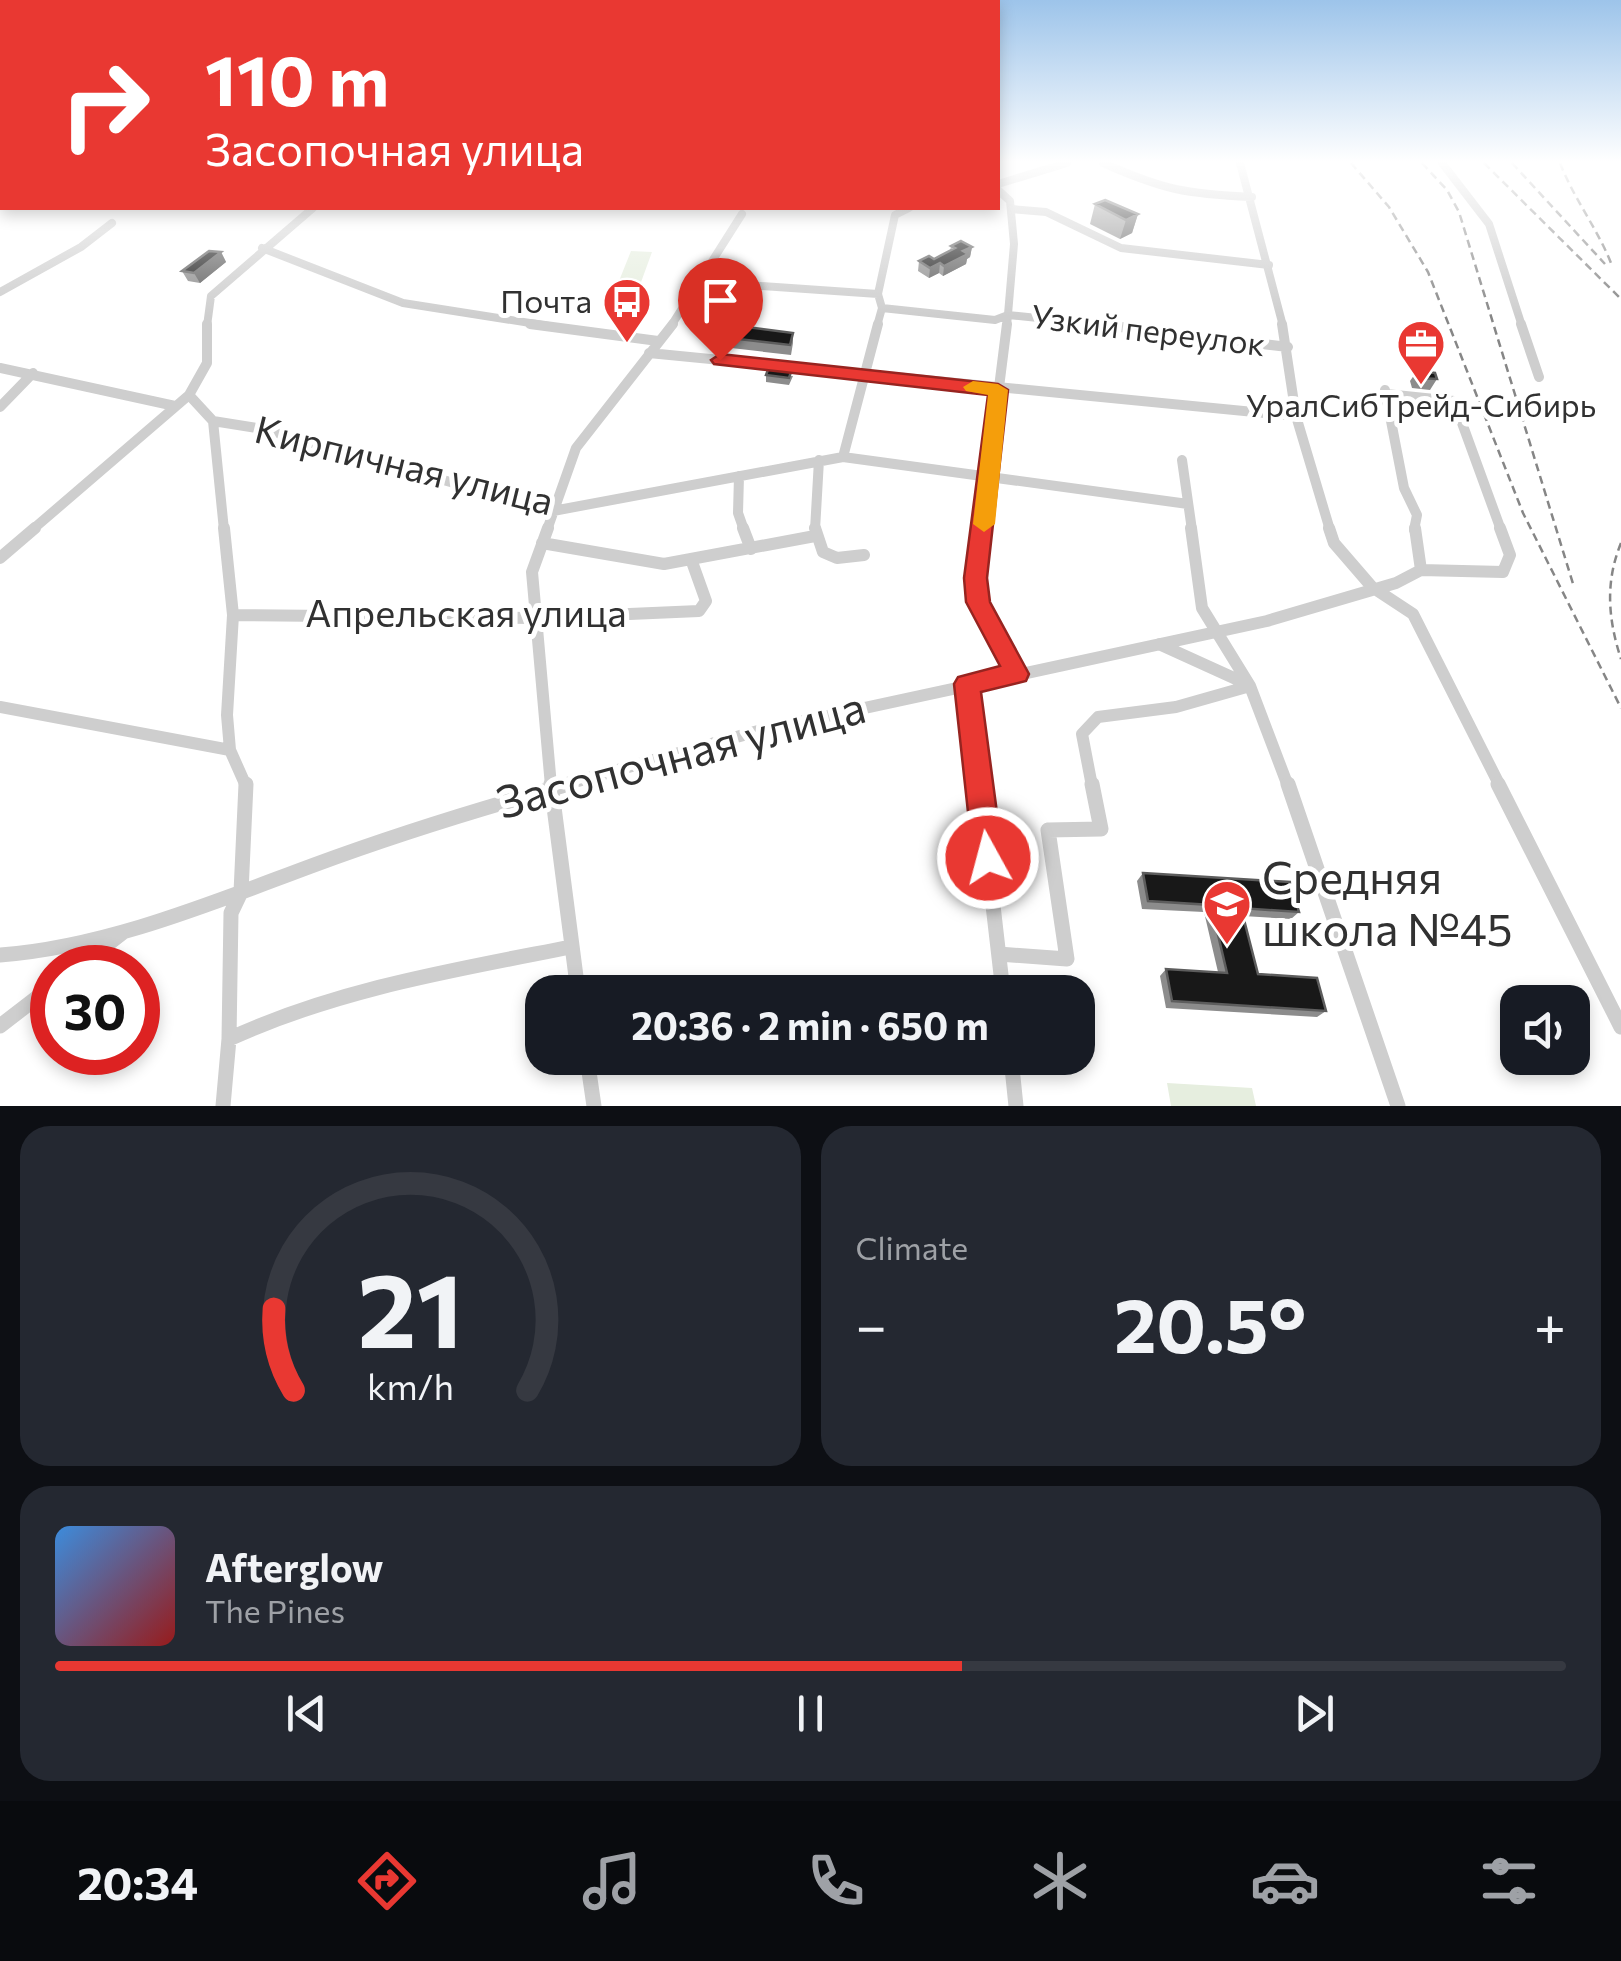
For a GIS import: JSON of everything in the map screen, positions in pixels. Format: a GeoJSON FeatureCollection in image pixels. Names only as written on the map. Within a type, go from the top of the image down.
{"type":"FeatureCollection","features":[{"type":"Feature","properties":{"kind":"street"},"geometry":{"type":"LineString","coordinates":[[0,558],[189,395],[207,363],[211,296],[305,215]]}},
{"type":"Feature","properties":{"kind":"street"},"geometry":{"type":"LineString","coordinates":[[575,975],[551,786],[532,572],[576,448],[703,282],[742,215]]}},
{"type":"Feature","properties":{"kind":"street"},"geometry":{"type":"LineString","coordinates":[[844,457],[882,308],[878,294],[896,215]]}},
{"type":"Feature","properties":{"kind":"street"},"geometry":{"type":"LineString","coordinates":[[1012,215],[1014,244],[1008,316],[976,578],[978,602],[1017,674]]}},
{"type":"Feature","properties":{"kind":"street"},"geometry":{"type":"LineString","coordinates":[[1051,215],[1121,248],[1269,266]]}},
{"type":"Feature","properties":{"kind":"street"},"geometry":{"type":"LineString","coordinates":[[1256,215],[1288,348],[1296,416],[1334,543],[1372,587],[1413,614],[1621,1027]]}},
{"type":"Feature","properties":{"kind":"street"},"geometry":{"type":"LineString","coordinates":[[1483,215],[1493,230],[1495,248],[1538,377]]}},
{"type":"Feature","properties":{"kind":"street"},"geometry":{"type":"LineString","coordinates":[[0,292],[81,247],[112,222]]}},
{"type":"Feature","properties":{"kind":"street"},"geometry":{"type":"LineString","coordinates":[[262,248],[403,303],[434,311],[658,341]]}},
{"type":"Feature","properties":{"kind":"street"},"geometry":{"type":"LineString","coordinates":[[703,282],[779,291],[818,288],[878,294]]}},
{"type":"Feature","properties":{"kind":"street","name":"Узкий переулок"},"geometry":{"type":"LineString","coordinates":[[882,308],[995,320],[1008,316],[1112,323],[1144,332],[1288,348]]}},
{"type":"Feature","properties":{"kind":"street"},"geometry":{"type":"LineString","coordinates":[[650,353],[998,390],[1296,416]]}},
{"type":"Feature","properties":{"kind":"street"},"geometry":{"type":"LineString","coordinates":[[0,368],[175,406]]}},
{"type":"Feature","properties":{"kind":"street"},"geometry":{"type":"LineString","coordinates":[[0,407],[34,373]]}},
{"type":"Feature","properties":{"kind":"street"},"geometry":{"type":"LineString","coordinates":[[1385,390],[1454,401],[1510,555],[1503,572],[1421,570],[1413,536],[1417,515],[1404,488],[1385,390]]}},
{"type":"Feature","properties":{"kind":"street"},"geometry":{"type":"LineString","coordinates":[[189,395],[213,421],[233,615],[230,750],[246,782],[241,892],[231,914],[229,1040],[223,1106]]}},
{"type":"Feature","properties":{"kind":"street","name":"Кирпичная улица"},"geometry":{"type":"LineString","coordinates":[[213,421],[263,429],[553,511],[844,457],[1188,504]]}},
{"type":"Feature","properties":{"kind":"street"},"geometry":{"type":"LineString","coordinates":[[819,460],[816,536],[823,552],[836,558],[864,555]]}},
{"type":"Feature","properties":{"kind":"street"},"geometry":{"type":"LineString","coordinates":[[1182,460],[1202,608],[1250,686],[1308,838],[1398,1106]]}},
{"type":"Feature","properties":{"kind":"street"},"geometry":{"type":"LineString","coordinates":[[739,476],[738,513],[751,549]]}},
{"type":"Feature","properties":{"kind":"street"},"geometry":{"type":"LineString","coordinates":[[542,544],[664,564],[816,536]]}},
{"type":"Feature","properties":{"kind":"street","name":"Апрельская улица"},"geometry":{"type":"LineString","coordinates":[[233,615],[537,618],[699,611],[706,602],[691,560]]}},
{"type":"Feature","properties":{"kind":"street","name":"Засопочная улица"},"geometry":{"type":"LineString","coordinates":[[0,955],[57,951],[241,892],[438,820],[551,786],[758,730],[1267,620],[1396,583],[1421,570]]}},
{"type":"Feature","properties":{"kind":"street"},"geometry":{"type":"LineString","coordinates":[[1156,643],[1188,654],[1250,686]]}},
{"type":"Feature","properties":{"kind":"street"},"geometry":{"type":"LineString","coordinates":[[967,684],[1002,975]]}},
{"type":"Feature","properties":{"kind":"street"},"geometry":{"type":"LineString","coordinates":[[999,954],[1067,959],[1048,830],[1101,830],[1082,734],[1098,718],[1164,712],[1208,702],[1250,686]]}},
{"type":"Feature","properties":{"kind":"street"},"geometry":{"type":"LineString","coordinates":[[0,707],[230,750]]}},
{"type":"Feature","properties":{"kind":"street"},"geometry":{"type":"LineString","coordinates":[[106,945],[129,927]]}},
{"type":"Feature","properties":{"kind":"street"},"geometry":{"type":"LineString","coordinates":[[229,1040],[274,1016],[425,977],[571,947]]}},
{"type":"Feature","properties":{"kind":"street"},"geometry":{"type":"LineString","coordinates":[[0,1026],[30,1003]]}},
{"type":"Feature","properties":{"kind":"street"},"geometry":{"type":"LineString","coordinates":[[589,1075],[594,1106]]}},
{"type":"Feature","properties":{"kind":"street"},"geometry":{"type":"LineString","coordinates":[[1013,1075],[1016,1106]]}},
{"type":"Feature","properties":{"kind":"green space"},"geometry":{"type":"Polygon","coordinates":[[[631,251],[652,252],[632,307],[609,306],[631,251]]]}},
{"type":"Feature","properties":{"kind":"green space"},"geometry":{"type":"Polygon","coordinates":[[[1167,1083],[1252,1088],[1256,1106],[1171,1106],[1167,1083]]]}},
{"type":"Feature","properties":{"kind":"building"},"geometry":{"type":"Polygon","coordinates":[[[961,241],[972,247],[963,251],[968,254],[944,266],[940,263],[930,268],[919,261],[929,256],[934,259],[961,241]]]}},
{"type":"Feature","properties":{"kind":"building"},"geometry":{"type":"Polygon","coordinates":[[[209,251],[221,252],[194,273],[182,271],[209,251]]]}},
{"type":"Feature","properties":{"kind":"building"},"geometry":{"type":"Polygon","coordinates":[[[709,322],[793,333],[790,345],[704,335],[709,322]]]}},
{"type":"Feature","properties":{"kind":"building"},"geometry":{"type":"Polygon","coordinates":[[[769,367],[792,369],[789,378],[766,375],[769,367]]]}},
{"type":"Feature","properties":{"kind":"building"},"geometry":{"type":"Polygon","coordinates":[[[1417,371],[1435,373],[1437,379],[1419,378],[1417,371]]]}},
{"type":"Feature","properties":{"kind":"building","name":"Средняя школа №45"},"geometry":{"type":"Polygon","coordinates":[[[1143,873],[1290,882],[1299,912],[1241,908],[1258,974],[1317,978],[1326,1011],[1172,1001],[1166,969],[1227,973],[1211,905],[1148,901],[1143,873]]]}},
{"type":"Feature","properties":{"kind":"railway"},"geometry":{"type":"LineString","coordinates":[[1394,215],[1428,272],[1523,513],[1621,708]]}},
{"type":"Feature","properties":{"kind":"railway"},"geometry":{"type":"LineString","coordinates":[[1460,215],[1574,587]]}},
{"type":"Feature","properties":{"kind":"railway"},"geometry":{"type":"LineString","coordinates":[[1536,215],[1621,299]]}},
{"type":"Feature","properties":{"kind":"railway"},"geometry":{"type":"LineString","coordinates":[[1560,215],[1605,264]]}},
{"type":"Feature","properties":{"kind":"railway"},"geometry":{"type":"LineString","coordinates":[[1586,215],[1611,263]]}},
{"type":"Feature","properties":{"kind":"railway"},"geometry":{"type":"LineString","coordinates":[[1621,543],[1612,572],[1610,601],[1621,659]]}},
{"type":"Feature","properties":{"kind":"slow traffic"},"geometry":{"type":"LineString","coordinates":[[973,387],[998,390],[984,524]]}},
{"type":"Feature","properties":{"kind":"place","name":"Почта"},"geometry":{"type":"Point","coordinates":[627,344]}},
{"type":"Feature","properties":{"kind":"place","name":"УралСибТрейд-Сибирь"},"geometry":{"type":"Point","coordinates":[1421,386]}},
{"type":"Feature","properties":{"kind":"place","name":"Средняя школа №45"},"geometry":{"type":"Point","coordinates":[1227,946]}},
{"type":"Feature","properties":{"kind":"route"},"geometry":{"type":"LineString","coordinates":[[720,360],[998,390],[976,578],[978,602],[1017,674],[967,684],[988,858]]}}]}
